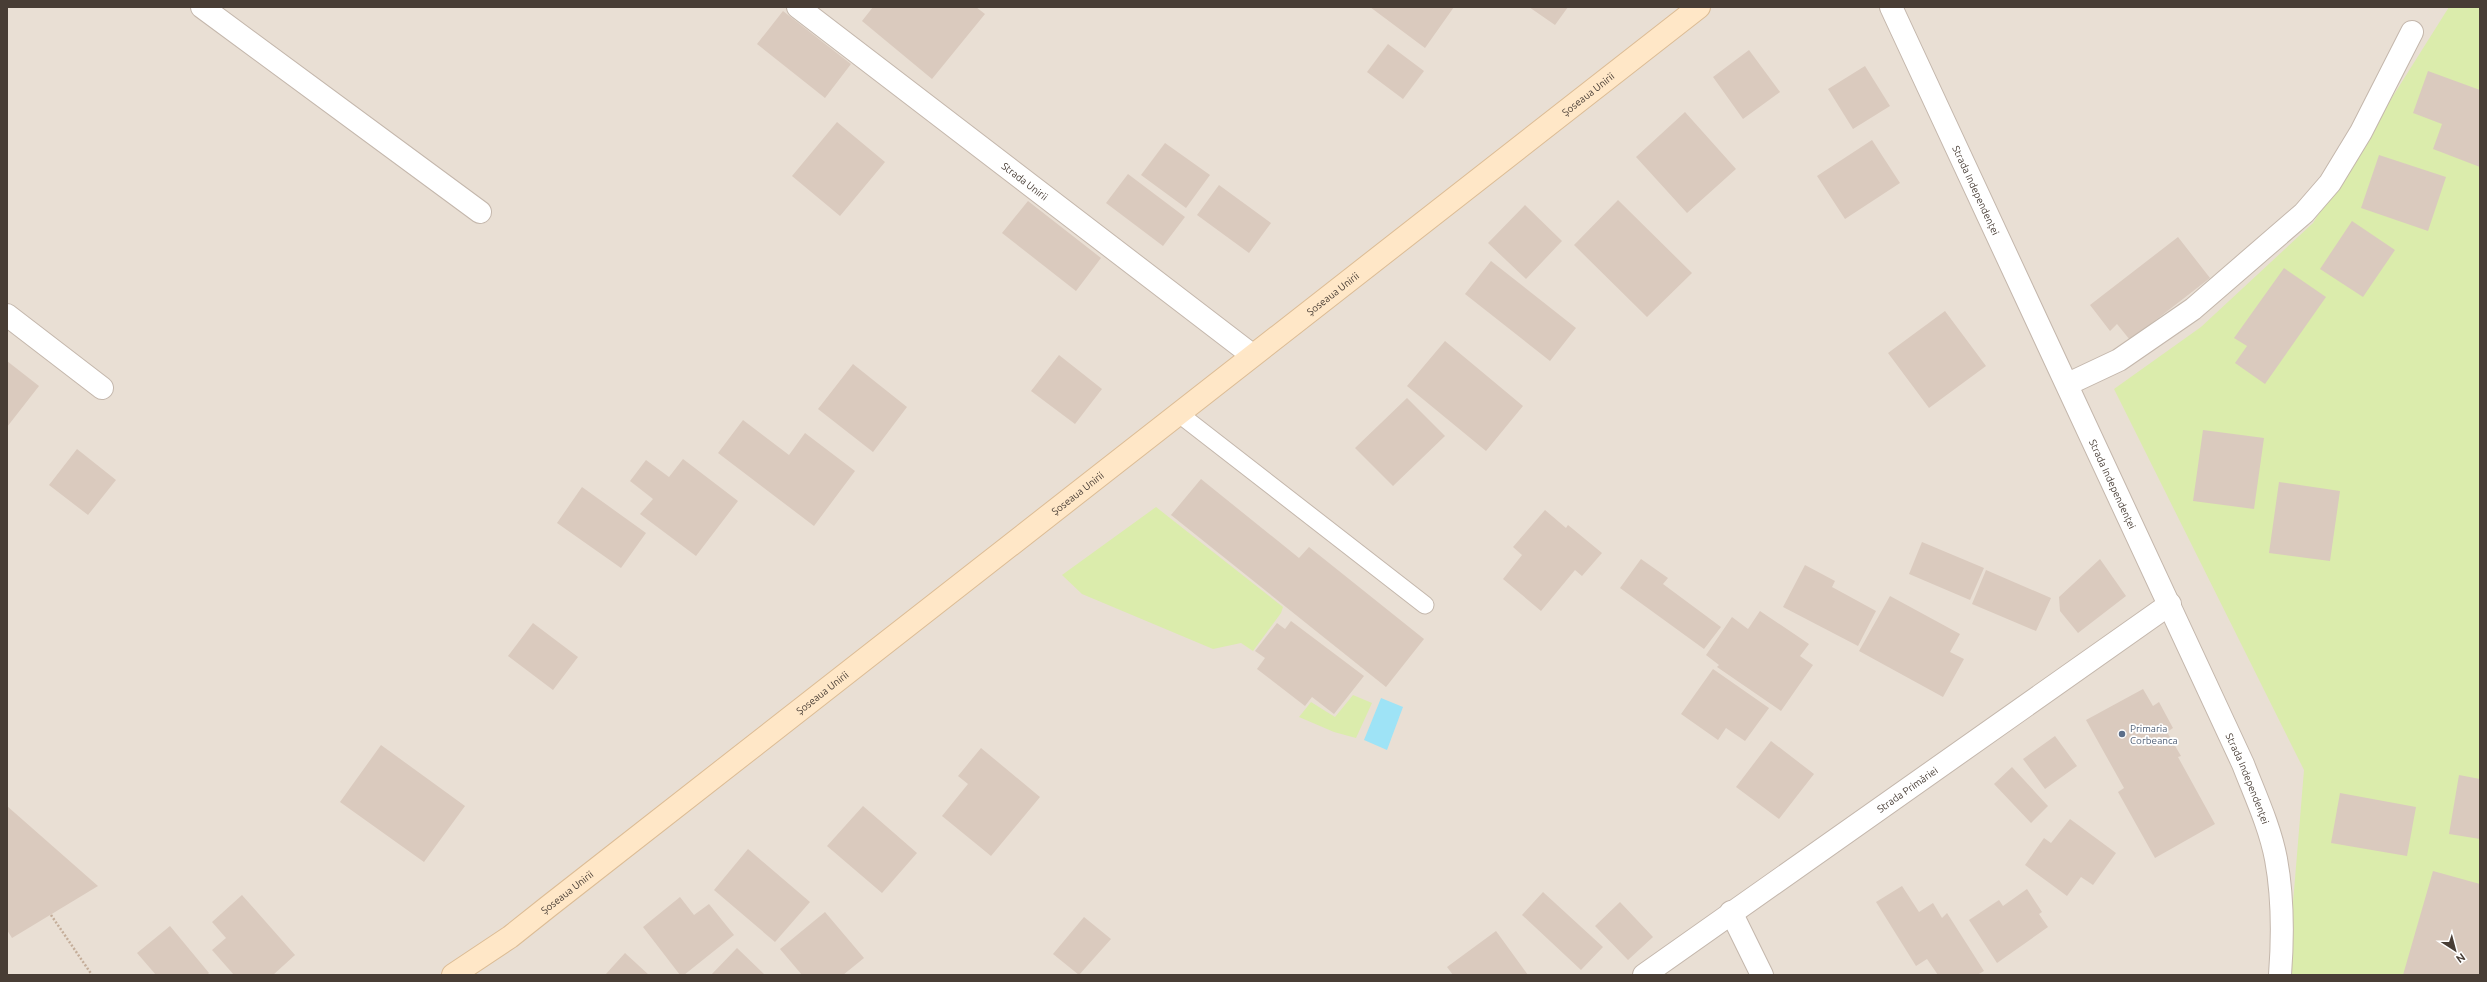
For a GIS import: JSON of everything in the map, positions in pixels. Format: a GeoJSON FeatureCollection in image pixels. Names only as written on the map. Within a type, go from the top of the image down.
{"type":"FeatureCollection","features":[{"type":"Feature","properties":{"kind":"main road","name":"Șoseaua Unirii"},"geometry":{"type":"LineString","coordinates":[[453,975],[510,937],[1252,355],[1699,7]]}},
{"type":"Feature","properties":{"kind":"street"},"geometry":{"type":"LineString","coordinates":[[202,7],[480,212]]}},
{"type":"Feature","properties":{"kind":"street","name":"Strada Unirii"},"geometry":{"type":"LineString","coordinates":[[798,7],[1252,355]]}},
{"type":"Feature","properties":{"kind":"street","name":"Strada Independenței"},"geometry":{"type":"LineString","coordinates":[[1892,7],[2243,764],[2263,817],[2276,858],[2282,904],[2280,975]]}},
{"type":"Feature","properties":{"kind":"street"},"geometry":{"type":"LineString","coordinates":[[2068,384],[2119,360],[2193,309],[2304,212],[2330,183],[2361,132],[2412,32]]}},
{"type":"Feature","properties":{"kind":"street"},"geometry":{"type":"LineString","coordinates":[[7,315],[102,388]]}},
{"type":"Feature","properties":{"kind":"street","name":"Strada Primăriei"},"geometry":{"type":"LineString","coordinates":[[1644,975],[1731,912],[2170,604]]}},
{"type":"Feature","properties":{"kind":"street"},"geometry":{"type":"LineString","coordinates":[[1731,912],[1762,975]]}},
{"type":"Feature","properties":{"kind":"lane"},"geometry":{"type":"LineString","coordinates":[[1178,413],[1425,605]]}},
{"type":"Feature","properties":{"kind":"path"},"geometry":{"type":"LineString","coordinates":[[51,914],[92,975]]}},
{"type":"Feature","properties":{"kind":"shaded area"},"geometry":{"type":"Polygon","coordinates":[[[7,7],[2480,7],[2480,975],[7,975],[7,7]]]}},
{"type":"Feature","properties":{"kind":"green space"},"geometry":{"type":"Polygon","coordinates":[[[2449,7],[2480,7],[2480,975],[2287,975],[2304,770],[2114,389],[2201,327],[2313,223],[2449,7]]]}},
{"type":"Feature","properties":{"kind":"green space"},"geometry":{"type":"Polygon","coordinates":[[[1156,507],[1283,607],[1281,613],[1253,651],[1241,643],[1213,649],[1082,594],[1062,575],[1156,507]]]}},
{"type":"Feature","properties":{"kind":"green space"},"geometry":{"type":"Polygon","coordinates":[[[1353,695],[1372,703],[1356,738],[1334,732],[1299,717],[1311,702],[1335,717],[1353,695]]]}},
{"type":"Feature","properties":{"kind":"water"},"geometry":{"type":"Polygon","coordinates":[[[1381,698],[1403,707],[1387,750],[1364,740],[1381,698]]]}},
{"type":"Feature","properties":{"kind":"building"},"geometry":{"type":"Polygon","coordinates":[[[873,7],[976,7],[985,14],[932,79],[862,21],[873,7]]]}},
{"type":"Feature","properties":{"kind":"building"},"geometry":{"type":"Polygon","coordinates":[[[1370,7],[1454,7],[1425,48],[1370,7]]]}},
{"type":"Feature","properties":{"kind":"building"},"geometry":{"type":"Polygon","coordinates":[[[1529,7],[1568,7],[1555,25],[1529,7]]]}},
{"type":"Feature","properties":{"kind":"building"},"geometry":{"type":"Polygon","coordinates":[[[783,11],[851,64],[825,98],[757,44],[783,11]]]}},
{"type":"Feature","properties":{"kind":"building"},"geometry":{"type":"Polygon","coordinates":[[[1388,44],[1424,71],[1403,99],[1367,72],[1388,44]]]}},
{"type":"Feature","properties":{"kind":"building"},"geometry":{"type":"Polygon","coordinates":[[[1749,50],[1780,92],[1743,119],[1713,77],[1749,50]]]}},
{"type":"Feature","properties":{"kind":"building"},"geometry":{"type":"Polygon","coordinates":[[[1865,66],[1890,106],[1853,129],[1828,89],[1865,66]]]}},
{"type":"Feature","properties":{"kind":"building"},"geometry":{"type":"Polygon","coordinates":[[[2428,71],[2480,90],[2480,167],[2433,149],[2442,124],[2413,113],[2428,71]]]}},
{"type":"Feature","properties":{"kind":"building"},"geometry":{"type":"Polygon","coordinates":[[[1685,112],[1736,169],[1687,213],[1636,157],[1685,112]]]}},
{"type":"Feature","properties":{"kind":"building"},"geometry":{"type":"Polygon","coordinates":[[[837,122],[885,162],[840,216],[792,176],[837,122]]]}},
{"type":"Feature","properties":{"kind":"building"},"geometry":{"type":"Polygon","coordinates":[[[1872,140],[1900,183],[1845,219],[1817,176],[1872,140]]]}},
{"type":"Feature","properties":{"kind":"building"},"geometry":{"type":"Polygon","coordinates":[[[1165,143],[1210,175],[1186,208],[1141,175],[1165,143]]]}},
{"type":"Feature","properties":{"kind":"building"},"geometry":{"type":"Polygon","coordinates":[[[2379,155],[2446,177],[2428,231],[2361,208],[2379,155]]]}},
{"type":"Feature","properties":{"kind":"building"},"geometry":{"type":"Polygon","coordinates":[[[1128,174],[1185,217],[1163,246],[1106,203],[1128,174]]]}},
{"type":"Feature","properties":{"kind":"building"},"geometry":{"type":"Polygon","coordinates":[[[1219,185],[1271,223],[1249,253],[1197,215],[1219,185]]]}},
{"type":"Feature","properties":{"kind":"building"},"geometry":{"type":"Polygon","coordinates":[[[1618,200],[1692,273],[1647,317],[1574,245],[1618,200]]]}},
{"type":"Feature","properties":{"kind":"building"},"geometry":{"type":"Polygon","coordinates":[[[1028,201],[1101,258],[1076,291],[1002,233],[1028,201]]]}},
{"type":"Feature","properties":{"kind":"building"},"geometry":{"type":"Polygon","coordinates":[[[1525,205],[1562,241],[1526,279],[1488,243],[1525,205]]]}},
{"type":"Feature","properties":{"kind":"building"},"geometry":{"type":"Polygon","coordinates":[[[2352,221],[2395,250],[2363,297],[2320,269],[2352,221]]]}},
{"type":"Feature","properties":{"kind":"building"},"geometry":{"type":"Polygon","coordinates":[[[2178,237],[2210,278],[2130,340],[2117,324],[2110,331],[2090,305],[2178,237]]]}},
{"type":"Feature","properties":{"kind":"building"},"geometry":{"type":"Polygon","coordinates":[[[1491,261],[1576,328],[1550,361],[1465,294],[1491,261]]]}},
{"type":"Feature","properties":{"kind":"building"},"geometry":{"type":"Polygon","coordinates":[[[2284,268],[2326,297],[2265,384],[2235,363],[2247,346],[2234,338],[2284,268]]]}},
{"type":"Feature","properties":{"kind":"building"},"geometry":{"type":"Polygon","coordinates":[[[1945,311],[1986,366],[1929,408],[1888,353],[1945,311]]]}},
{"type":"Feature","properties":{"kind":"building"},"geometry":{"type":"Polygon","coordinates":[[[1445,341],[1523,406],[1486,451],[1407,386],[1445,341]]]}},
{"type":"Feature","properties":{"kind":"building"},"geometry":{"type":"Polygon","coordinates":[[[1059,355],[1102,389],[1075,424],[1031,391],[1059,355]]]}},
{"type":"Feature","properties":{"kind":"building"},"geometry":{"type":"Polygon","coordinates":[[[7,361],[39,386],[7,427],[7,361]]]}},
{"type":"Feature","properties":{"kind":"building"},"geometry":{"type":"Polygon","coordinates":[[[853,364],[907,407],[873,452],[818,409],[853,364]]]}},
{"type":"Feature","properties":{"kind":"building"},"geometry":{"type":"Polygon","coordinates":[[[1407,398],[1445,436],[1393,486],[1355,448],[1407,398]]]}},
{"type":"Feature","properties":{"kind":"building"},"geometry":{"type":"Polygon","coordinates":[[[743,420],[789,455],[805,433],[855,471],[814,526],[718,453],[743,420]]]}},
{"type":"Feature","properties":{"kind":"building"},"geometry":{"type":"Polygon","coordinates":[[[2203,430],[2264,438],[2254,509],[2193,501],[2203,430]]]}},
{"type":"Feature","properties":{"kind":"building"},"geometry":{"type":"Polygon","coordinates":[[[77,449],[116,480],[88,515],[49,485],[77,449]]]}},
{"type":"Feature","properties":{"kind":"building"},"geometry":{"type":"Polygon","coordinates":[[[683,459],[738,501],[696,556],[640,514],[653,499],[630,481],[646,460],[669,477],[683,459]]]}},
{"type":"Feature","properties":{"kind":"building"},"geometry":{"type":"Polygon","coordinates":[[[1201,479],[1299,558],[1309,547],[1424,639],[1386,687],[1171,515],[1201,479]]]}},
{"type":"Feature","properties":{"kind":"building"},"geometry":{"type":"Polygon","coordinates":[[[2279,482],[2340,491],[2330,561],[2269,553],[2279,482]]]}},
{"type":"Feature","properties":{"kind":"building"},"geometry":{"type":"Polygon","coordinates":[[[582,487],[646,533],[621,568],[557,523],[582,487]]]}},
{"type":"Feature","properties":{"kind":"building"},"geometry":{"type":"Polygon","coordinates":[[[1545,510],[1566,528],[1568,525],[1602,553],[1582,576],[1575,570],[1541,611],[1503,579],[1522,555],[1513,547],[1545,510]]]}},
{"type":"Feature","properties":{"kind":"building"},"geometry":{"type":"Polygon","coordinates":[[[1922,542],[1984,568],[1970,600],[1909,574],[1922,542]]]}},
{"type":"Feature","properties":{"kind":"building"},"geometry":{"type":"Polygon","coordinates":[[[1641,559],[1668,578],[1663,584],[1721,627],[1704,649],[1620,588],[1641,559]]]}},
{"type":"Feature","properties":{"kind":"building"},"geometry":{"type":"Polygon","coordinates":[[[2100,559],[2126,596],[2078,633],[2060,611],[2059,597],[2100,559]]]}},
{"type":"Feature","properties":{"kind":"building"},"geometry":{"type":"Polygon","coordinates":[[[1805,565],[1835,581],[1832,587],[1876,611],[1858,646],[1783,607],[1805,565]]]}},
{"type":"Feature","properties":{"kind":"building"},"geometry":{"type":"Polygon","coordinates":[[[1986,570],[2051,598],[2036,631],[1972,604],[1986,570]]]}},
{"type":"Feature","properties":{"kind":"building"},"geometry":{"type":"Polygon","coordinates":[[[1890,596],[1960,634],[1950,652],[1964,659],[1943,697],[1859,651],[1890,596]]]}},
{"type":"Feature","properties":{"kind":"building"},"geometry":{"type":"Polygon","coordinates":[[[1760,611],[1809,644],[1800,656],[1813,665],[1781,711],[1717,667],[1719,665],[1706,655],[1732,617],[1748,629],[1760,611]]]}},
{"type":"Feature","properties":{"kind":"building"},"geometry":{"type":"Polygon","coordinates":[[[1291,621],[1364,676],[1334,714],[1312,697],[1305,706],[1257,669],[1265,658],[1255,651],[1277,623],[1285,629],[1291,621]]]}},
{"type":"Feature","properties":{"kind":"building"},"geometry":{"type":"Polygon","coordinates":[[[533,623],[578,657],[553,690],[508,656],[533,623]]]}},
{"type":"Feature","properties":{"kind":"building"},"geometry":{"type":"Polygon","coordinates":[[[1713,669],[1769,708],[1745,741],[1726,728],[1718,740],[1681,714],[1713,669]]]}},
{"type":"Feature","properties":{"kind":"building"},"geometry":{"type":"Polygon","coordinates":[[[2143,689],[2153,706],[2159,702],[2173,728],[2167,732],[2181,756],[2178,757],[2215,824],[2155,858],[2118,792],[2124,788],[2086,720],[2143,689]]]}},
{"type":"Feature","properties":{"kind":"building"},"geometry":{"type":"Polygon","coordinates":[[[2055,736],[2077,766],[2045,789],[2023,759],[2055,736]]]}},
{"type":"Feature","properties":{"kind":"building"},"geometry":{"type":"Polygon","coordinates":[[[1771,741],[1814,774],[1779,819],[1736,787],[1771,741]]]}},
{"type":"Feature","properties":{"kind":"building"},"geometry":{"type":"Polygon","coordinates":[[[381,745],[465,806],[424,862],[340,802],[381,745]]]}},
{"type":"Feature","properties":{"kind":"building"},"geometry":{"type":"Polygon","coordinates":[[[981,748],[1040,797],[991,856],[942,816],[968,784],[958,776],[981,748]]]}},
{"type":"Feature","properties":{"kind":"building"},"geometry":{"type":"Polygon","coordinates":[[[2012,767],[2048,806],[2031,823],[1994,784],[2012,767]]]}},
{"type":"Feature","properties":{"kind":"building"},"geometry":{"type":"Polygon","coordinates":[[[2459,775],[2480,779],[2480,839],[2449,834],[2459,775]]]}},
{"type":"Feature","properties":{"kind":"building"},"geometry":{"type":"Polygon","coordinates":[[[2340,793],[2416,807],[2407,856],[2331,843],[2340,793]]]}},
{"type":"Feature","properties":{"kind":"building"},"geometry":{"type":"Polygon","coordinates":[[[7,806],[98,886],[12,938],[7,930],[7,806]]]}},
{"type":"Feature","properties":{"kind":"building"},"geometry":{"type":"Polygon","coordinates":[[[863,806],[917,853],[882,893],[827,846],[863,806]]]}},
{"type":"Feature","properties":{"kind":"building"},"geometry":{"type":"Polygon","coordinates":[[[2070,819],[2116,853],[2093,885],[2081,877],[2067,896],[2025,865],[2044,838],[2051,843],[2070,819]]]}},
{"type":"Feature","properties":{"kind":"building"},"geometry":{"type":"Polygon","coordinates":[[[748,849],[810,902],[775,942],[714,890],[748,849]]]}},
{"type":"Feature","properties":{"kind":"building"},"geometry":{"type":"Polygon","coordinates":[[[2433,871],[2480,884],[2480,975],[2403,975],[2433,871]]]}},
{"type":"Feature","properties":{"kind":"building"},"geometry":{"type":"Polygon","coordinates":[[[1902,886],[1919,912],[1933,903],[1942,918],[1947,913],[1984,971],[1977,975],[1938,975],[1927,959],[1916,966],[1876,902],[1902,886]]]}},
{"type":"Feature","properties":{"kind":"building"},"geometry":{"type":"Polygon","coordinates":[[[2027,889],[2042,912],[2039,914],[2048,927],[1997,963],[1969,920],[1999,900],[2003,906],[2027,889]]]}},
{"type":"Feature","properties":{"kind":"building"},"geometry":{"type":"Polygon","coordinates":[[[1543,892],[1603,947],[1581,970],[1522,915],[1543,892]]]}},
{"type":"Feature","properties":{"kind":"building"},"geometry":{"type":"Polygon","coordinates":[[[242,895],[295,955],[273,975],[234,975],[212,950],[226,938],[212,922],[242,895]]]}},
{"type":"Feature","properties":{"kind":"building"},"geometry":{"type":"Polygon","coordinates":[[[680,897],[694,915],[709,904],[734,935],[684,975],[680,975],[643,927],[680,897]]]}},
{"type":"Feature","properties":{"kind":"building"},"geometry":{"type":"Polygon","coordinates":[[[1620,902],[1653,937],[1628,960],[1595,926],[1620,902]]]}},
{"type":"Feature","properties":{"kind":"building"},"geometry":{"type":"Polygon","coordinates":[[[825,912],[864,958],[843,975],[802,975],[780,949],[825,912]]]}},
{"type":"Feature","properties":{"kind":"building"},"geometry":{"type":"Polygon","coordinates":[[[1084,917],[1111,939],[1079,975],[1053,954],[1084,917]]]}},
{"type":"Feature","properties":{"kind":"building"},"geometry":{"type":"Polygon","coordinates":[[[170,926],[209,973],[207,975],[156,975],[137,953],[170,926]]]}},
{"type":"Feature","properties":{"kind":"building"},"geometry":{"type":"Polygon","coordinates":[[[1496,931],[1528,975],[1453,975],[1447,967],[1496,931]]]}},
{"type":"Feature","properties":{"kind":"building"},"geometry":{"type":"Polygon","coordinates":[[[737,948],[765,975],[711,975],[737,948]]]}},
{"type":"Feature","properties":{"kind":"building"},"geometry":{"type":"Polygon","coordinates":[[[625,953],[649,975],[605,975],[625,953]]]}},
{"type":"Feature","properties":{"kind":"place","name":"Primaria Corbeanca"},"geometry":{"type":"Point","coordinates":[2122,734]}}]}
